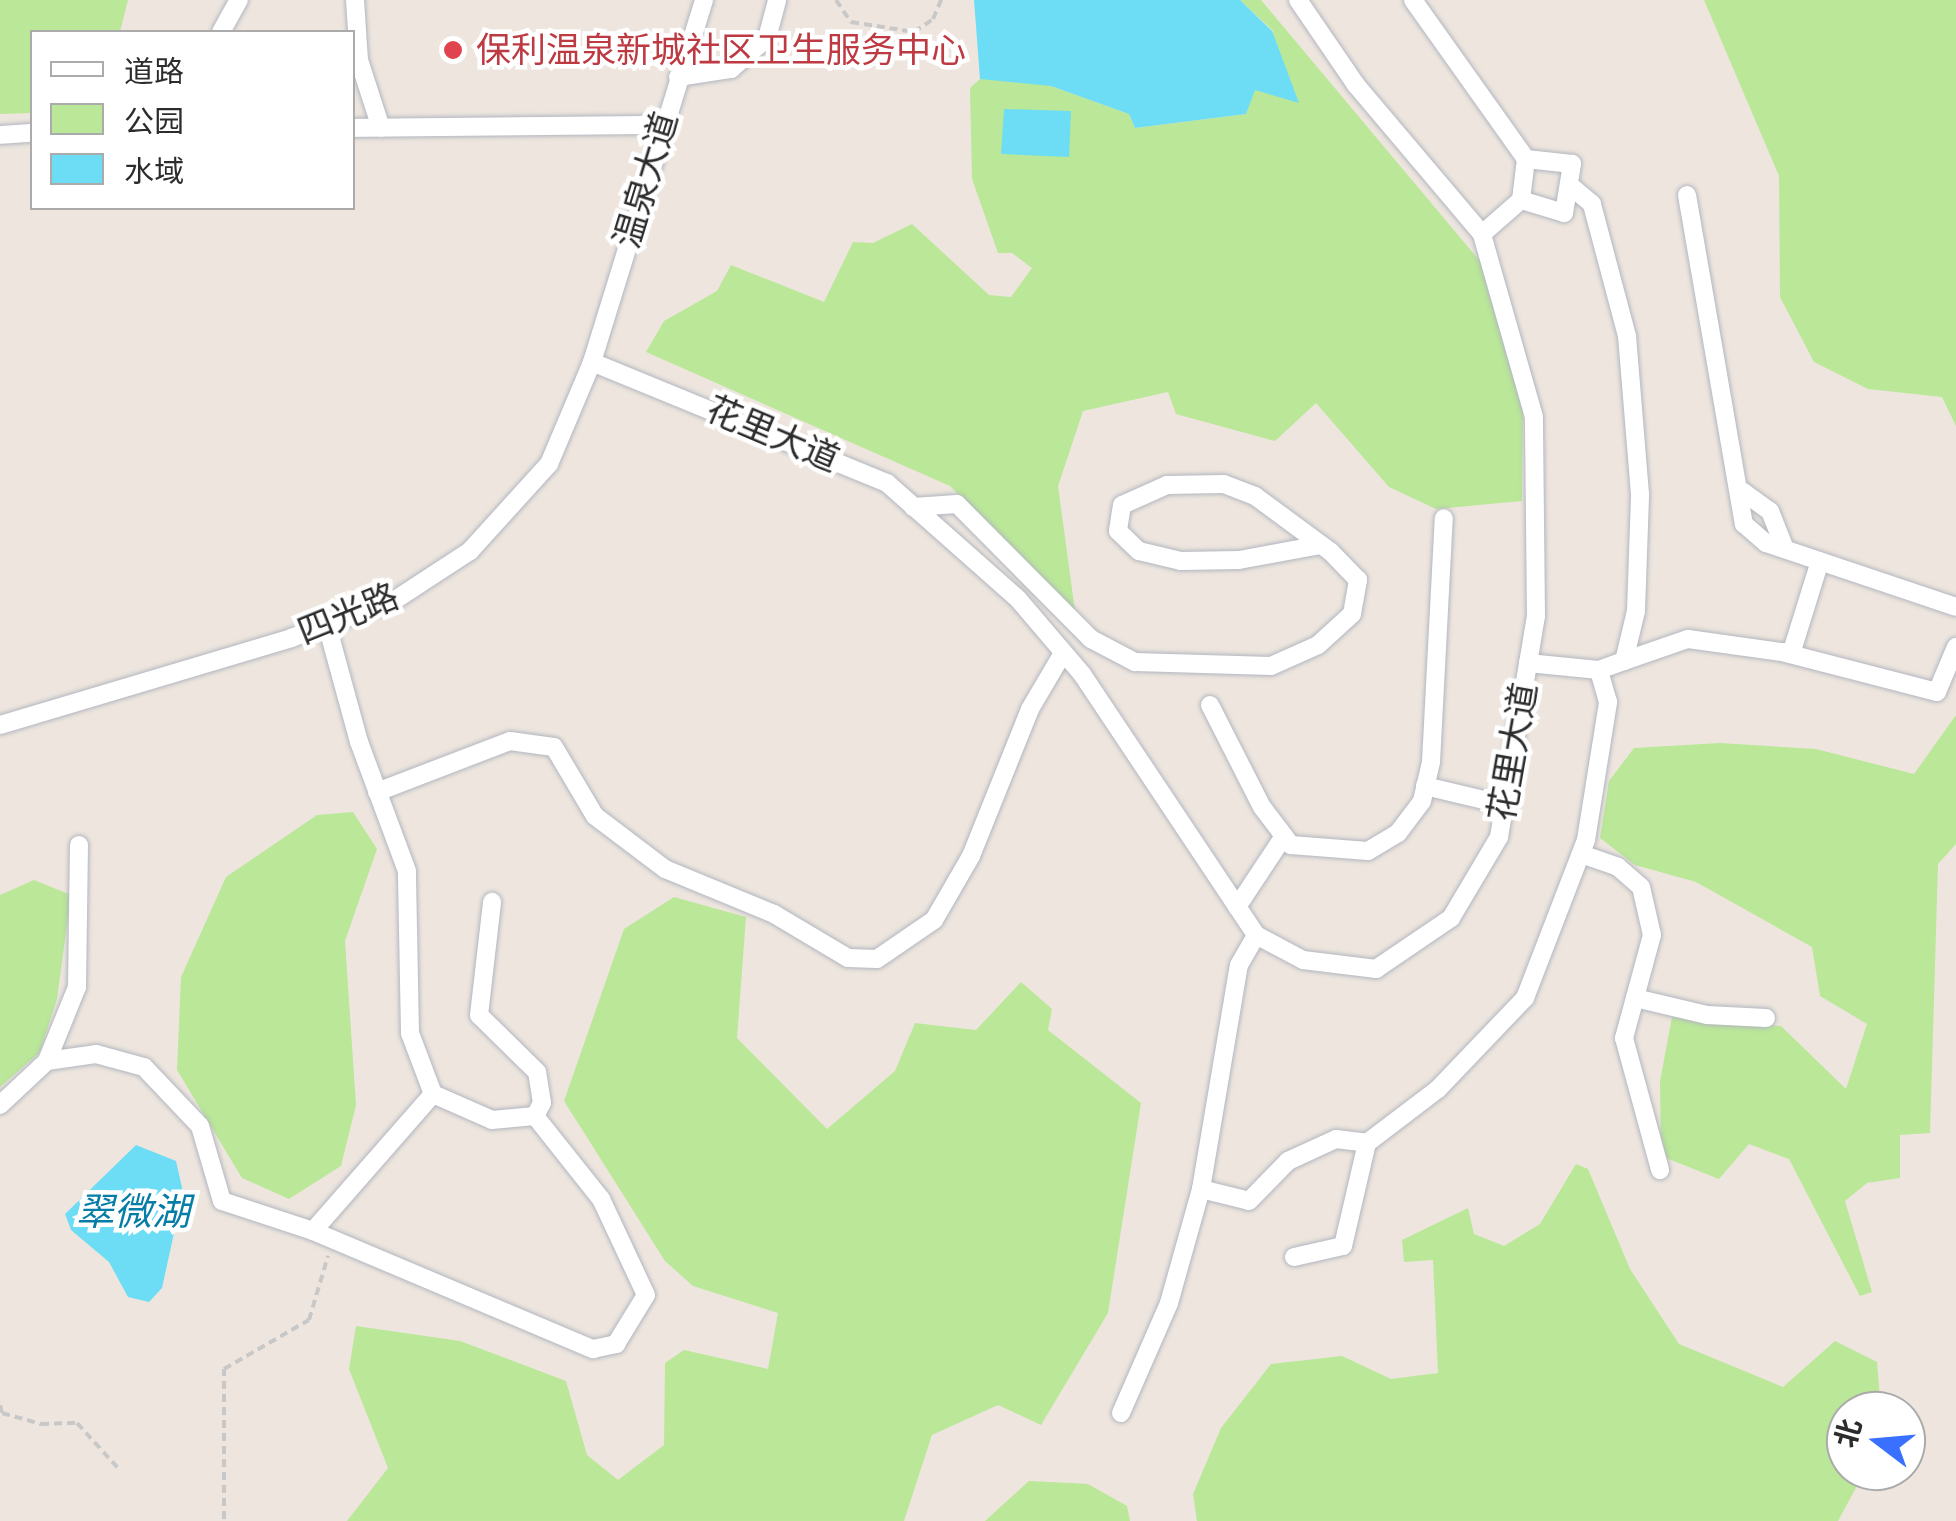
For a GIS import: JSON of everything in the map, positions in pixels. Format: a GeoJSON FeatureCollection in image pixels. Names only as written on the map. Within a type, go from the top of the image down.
{"type":"FeatureCollection","features":[{"type":"Feature","properties":{"kind":"street"},"geometry":{"type":"LineString","coordinates":[[222,30],[239,0]]}},
{"type":"Feature","properties":{"kind":"street"},"geometry":{"type":"LineString","coordinates":[[355,0],[359,60],[381,128]]}},
{"type":"Feature","properties":{"kind":"street","name":"温泉大道"},"geometry":{"type":"LineString","coordinates":[[592,362],[662,125],[704,0]]}},
{"type":"Feature","properties":{"kind":"street"},"geometry":{"type":"LineString","coordinates":[[678,77],[731,69],[766,38],[778,0]]}},
{"type":"Feature","properties":{"kind":"street","name":"花里大道"},"geometry":{"type":"LineString","coordinates":[[592,362],[887,483],[1018,599],[1064,653],[1256,935],[1303,960],[1376,969],[1451,918],[1499,837],[1536,616],[1534,417],[1482,234],[1356,85],[1298,0]]}},
{"type":"Feature","properties":{"kind":"street"},"geometry":{"type":"LineString","coordinates":[[1413,0],[1526,159],[1521,200],[1482,234]]}},
{"type":"Feature","properties":{"kind":"street"},"geometry":{"type":"LineString","coordinates":[[355,128],[662,125]]}},
{"type":"Feature","properties":{"kind":"street"},"geometry":{"type":"LineString","coordinates":[[0,135],[30,134]]}},
{"type":"Feature","properties":{"kind":"street"},"geometry":{"type":"LineString","coordinates":[[1521,200],[1564,213],[1572,164],[1526,159]]}},
{"type":"Feature","properties":{"kind":"street"},"geometry":{"type":"LineString","coordinates":[[1568,185],[1592,204],[1627,336],[1640,494],[1636,611],[1624,661]]}},
{"type":"Feature","properties":{"kind":"street"},"geometry":{"type":"LineString","coordinates":[[1687,195],[1742,491],[1744,524],[1784,549],[1956,608]]}},
{"type":"Feature","properties":{"kind":"street","name":"四光路"},"geometry":{"type":"LineString","coordinates":[[0,725],[328,625],[395,600],[470,551],[549,464],[592,362]]}},
{"type":"Feature","properties":{"kind":"street"},"geometry":{"type":"LineString","coordinates":[[913,507],[957,504],[1091,639],[1134,662],[1271,666],[1318,645],[1352,614],[1358,580],[1320,545],[1254,496],[1224,484],[1167,485],[1122,505],[1118,530],[1139,551],[1181,561],[1238,560],[1320,545]]}},
{"type":"Feature","properties":{"kind":"street"},"geometry":{"type":"LineString","coordinates":[[1742,491],[1770,511],[1784,549]]}},
{"type":"Feature","properties":{"kind":"street"},"geometry":{"type":"LineString","coordinates":[[1210,706],[1292,845],[1368,852],[1398,833],[1425,786],[1444,518]]}},
{"type":"Feature","properties":{"kind":"street"},"geometry":{"type":"LineString","coordinates":[[1791,654],[1820,561]]}},
{"type":"Feature","properties":{"kind":"street"},"geometry":{"type":"LineString","coordinates":[[328,625],[378,792],[407,871],[410,1033],[432,1094],[492,1120],[535,1116]]}},
{"type":"Feature","properties":{"kind":"street"},"geometry":{"type":"LineString","coordinates":[[1528,663],[1599,670],[1688,638],[1791,654],[1937,692],[1956,647]]}},
{"type":"Feature","properties":{"kind":"street"},"geometry":{"type":"LineString","coordinates":[[378,792],[510,741],[554,748],[595,816],[666,869],[774,914],[848,958],[877,959],[934,920],[970,856],[1030,709],[1064,653]]}},
{"type":"Feature","properties":{"kind":"street"},"geometry":{"type":"LineString","coordinates":[[1294,1257],[1343,1246],[1367,1143],[1438,1089],[1526,998],[1580,854],[1608,702],[1599,670]]}},
{"type":"Feature","properties":{"kind":"street"},"geometry":{"type":"LineString","coordinates":[[1425,786],[1505,805]]}},
{"type":"Feature","properties":{"kind":"street"},"geometry":{"type":"LineString","coordinates":[[1237,907],[1284,836]]}},
{"type":"Feature","properties":{"kind":"street"},"geometry":{"type":"LineString","coordinates":[[0,1105],[48,1061],[76,987],[79,845]]}},
{"type":"Feature","properties":{"kind":"street"},"geometry":{"type":"LineString","coordinates":[[1580,854],[1618,867],[1641,887],[1652,935],[1624,1038],[1628,1065],[1649,1114],[1660,1170]]}},
{"type":"Feature","properties":{"kind":"street"},"geometry":{"type":"LineString","coordinates":[[492,902],[479,1015],[537,1072],[542,1103],[535,1116]]}},
{"type":"Feature","properties":{"kind":"street"},"geometry":{"type":"LineString","coordinates":[[1121,1413],[1169,1302],[1200,1189],[1239,964],[1256,935]]}},
{"type":"Feature","properties":{"kind":"street"},"geometry":{"type":"LineString","coordinates":[[1635,998],[1707,1015],[1766,1018]]}},
{"type":"Feature","properties":{"kind":"street"},"geometry":{"type":"LineString","coordinates":[[48,1061],[96,1054],[144,1066],[200,1126],[222,1200],[313,1231],[593,1349],[616,1344],[646,1295],[602,1199],[535,1116]]}},
{"type":"Feature","properties":{"kind":"street"},"geometry":{"type":"LineString","coordinates":[[313,1231],[432,1094]]}},
{"type":"Feature","properties":{"kind":"street"},"geometry":{"type":"LineString","coordinates":[[1200,1189],[1249,1200],[1288,1160],[1336,1138],[1367,1143]]}},
{"type":"Feature","properties":{"kind":"path"},"geometry":{"type":"LineString","coordinates":[[836,0],[850,22],[914,32],[934,20],[941,0]]}},
{"type":"Feature","properties":{"kind":"path"},"geometry":{"type":"LineString","coordinates":[[224,1519],[224,1369],[309,1320],[334,1240]]}},
{"type":"Feature","properties":{"kind":"path"},"geometry":{"type":"LineString","coordinates":[[0,1405],[2,1413],[41,1424],[77,1423],[118,1468]]}},
{"type":"Feature","properties":{"kind":"green space"},"geometry":{"type":"Polygon","coordinates":[[[0,0],[128,0],[120,30],[30,30],[30,113],[0,114],[0,0]]]}},
{"type":"Feature","properties":{"kind":"green space"},"geometry":{"type":"Polygon","coordinates":[[[1240,0],[1261,0],[1484,266],[1523,405],[1522,501],[1436,509],[1389,487],[1316,403],[1275,441],[1176,414],[1168,392],[1083,411],[1058,486],[1075,611],[950,486],[646,352],[664,321],[717,291],[731,265],[824,302],[853,242],[873,243],[912,224],[989,295],[1011,297],[1032,268],[1012,253],[998,253],[972,179],[970,88],[980,79],[1017,79],[1051,86],[1129,114],[1135,128],[1246,114],[1273,31],[1240,0]]]}},
{"type":"Feature","properties":{"kind":"green space"},"geometry":{"type":"Polygon","coordinates":[[[1704,0],[1956,0],[1956,426],[1942,397],[1868,389],[1814,362],[1780,297],[1779,176],[1704,0]]]}},
{"type":"Feature","properties":{"kind":"green space"},"geometry":{"type":"Polygon","coordinates":[[[1956,715],[1956,844],[1938,864],[1930,1133],[1900,1135],[1900,1178],[1867,1183],[1845,1201],[1872,1292],[1860,1296],[1789,1159],[1749,1144],[1719,1179],[1661,1156],[1660,1081],[1672,1017],[1781,1026],[1846,1089],[1867,1024],[1820,996],[1812,947],[1696,882],[1635,865],[1600,838],[1609,781],[1634,748],[1720,743],[1816,749],[1914,774],[1956,715]]]}},
{"type":"Feature","properties":{"kind":"green space"},"geometry":{"type":"Polygon","coordinates":[[[353,812],[377,849],[345,941],[356,1105],[341,1166],[289,1199],[242,1178],[177,1070],[181,977],[226,877],[317,815],[353,812]]]}},
{"type":"Feature","properties":{"kind":"green space"},"geometry":{"type":"Polygon","coordinates":[[[34,880],[71,895],[57,999],[40,1052],[0,1087],[0,895],[34,880]]]}},
{"type":"Feature","properties":{"kind":"green space"},"geometry":{"type":"Polygon","coordinates":[[[674,897],[746,917],[737,1038],[827,1129],[895,1071],[915,1023],[976,1030],[1021,982],[1052,1009],[1048,1030],[1141,1103],[1108,1313],[1041,1425],[998,1405],[932,1435],[904,1521],[347,1521],[388,1468],[349,1369],[356,1326],[460,1341],[566,1381],[587,1455],[618,1480],[664,1445],[665,1363],[684,1350],[768,1369],[778,1313],[693,1286],[665,1261],[564,1101],[624,929],[674,897]]]}},
{"type":"Feature","properties":{"kind":"green space"},"geometry":{"type":"Polygon","coordinates":[[[1576,1164],[1588,1169],[1630,1269],[1679,1344],[1783,1387],[1835,1341],[1877,1362],[1879,1391],[1826,1391],[1826,1491],[1854,1491],[1838,1521],[1197,1521],[1193,1494],[1221,1428],[1271,1364],[1342,1356],[1391,1379],[1438,1373],[1433,1260],[1404,1262],[1402,1240],[1468,1208],[1474,1234],[1504,1246],[1540,1224],[1576,1164]]]}},
{"type":"Feature","properties":{"kind":"green space"},"geometry":{"type":"Polygon","coordinates":[[[1029,1481],[1088,1484],[1127,1506],[1130,1521],[985,1521],[1029,1481]]]}},
{"type":"Feature","properties":{"kind":"water"},"geometry":{"type":"Polygon","coordinates":[[[974,0],[1240,0],[1272,31],[1299,103],[1255,90],[1246,114],[1135,128],[1129,114],[1051,86],[980,79],[974,0]]]}},
{"type":"Feature","properties":{"kind":"water"},"geometry":{"type":"Polygon","coordinates":[[[1004,109],[1071,111],[1069,157],[1001,154],[1004,109]]]}},
{"type":"Feature","properties":{"kind":"water","name":"翠微湖"},"geometry":{"type":"Polygon","coordinates":[[[136,1145],[176,1161],[183,1192],[162,1288],[149,1302],[128,1297],[109,1262],[71,1230],[65,1214],[136,1145]]]}},
{"type":"Feature","properties":{"kind":"place","name":"保利温泉新城社区卫生服务中心"},"geometry":{"type":"Point","coordinates":[453,50]}}]}
